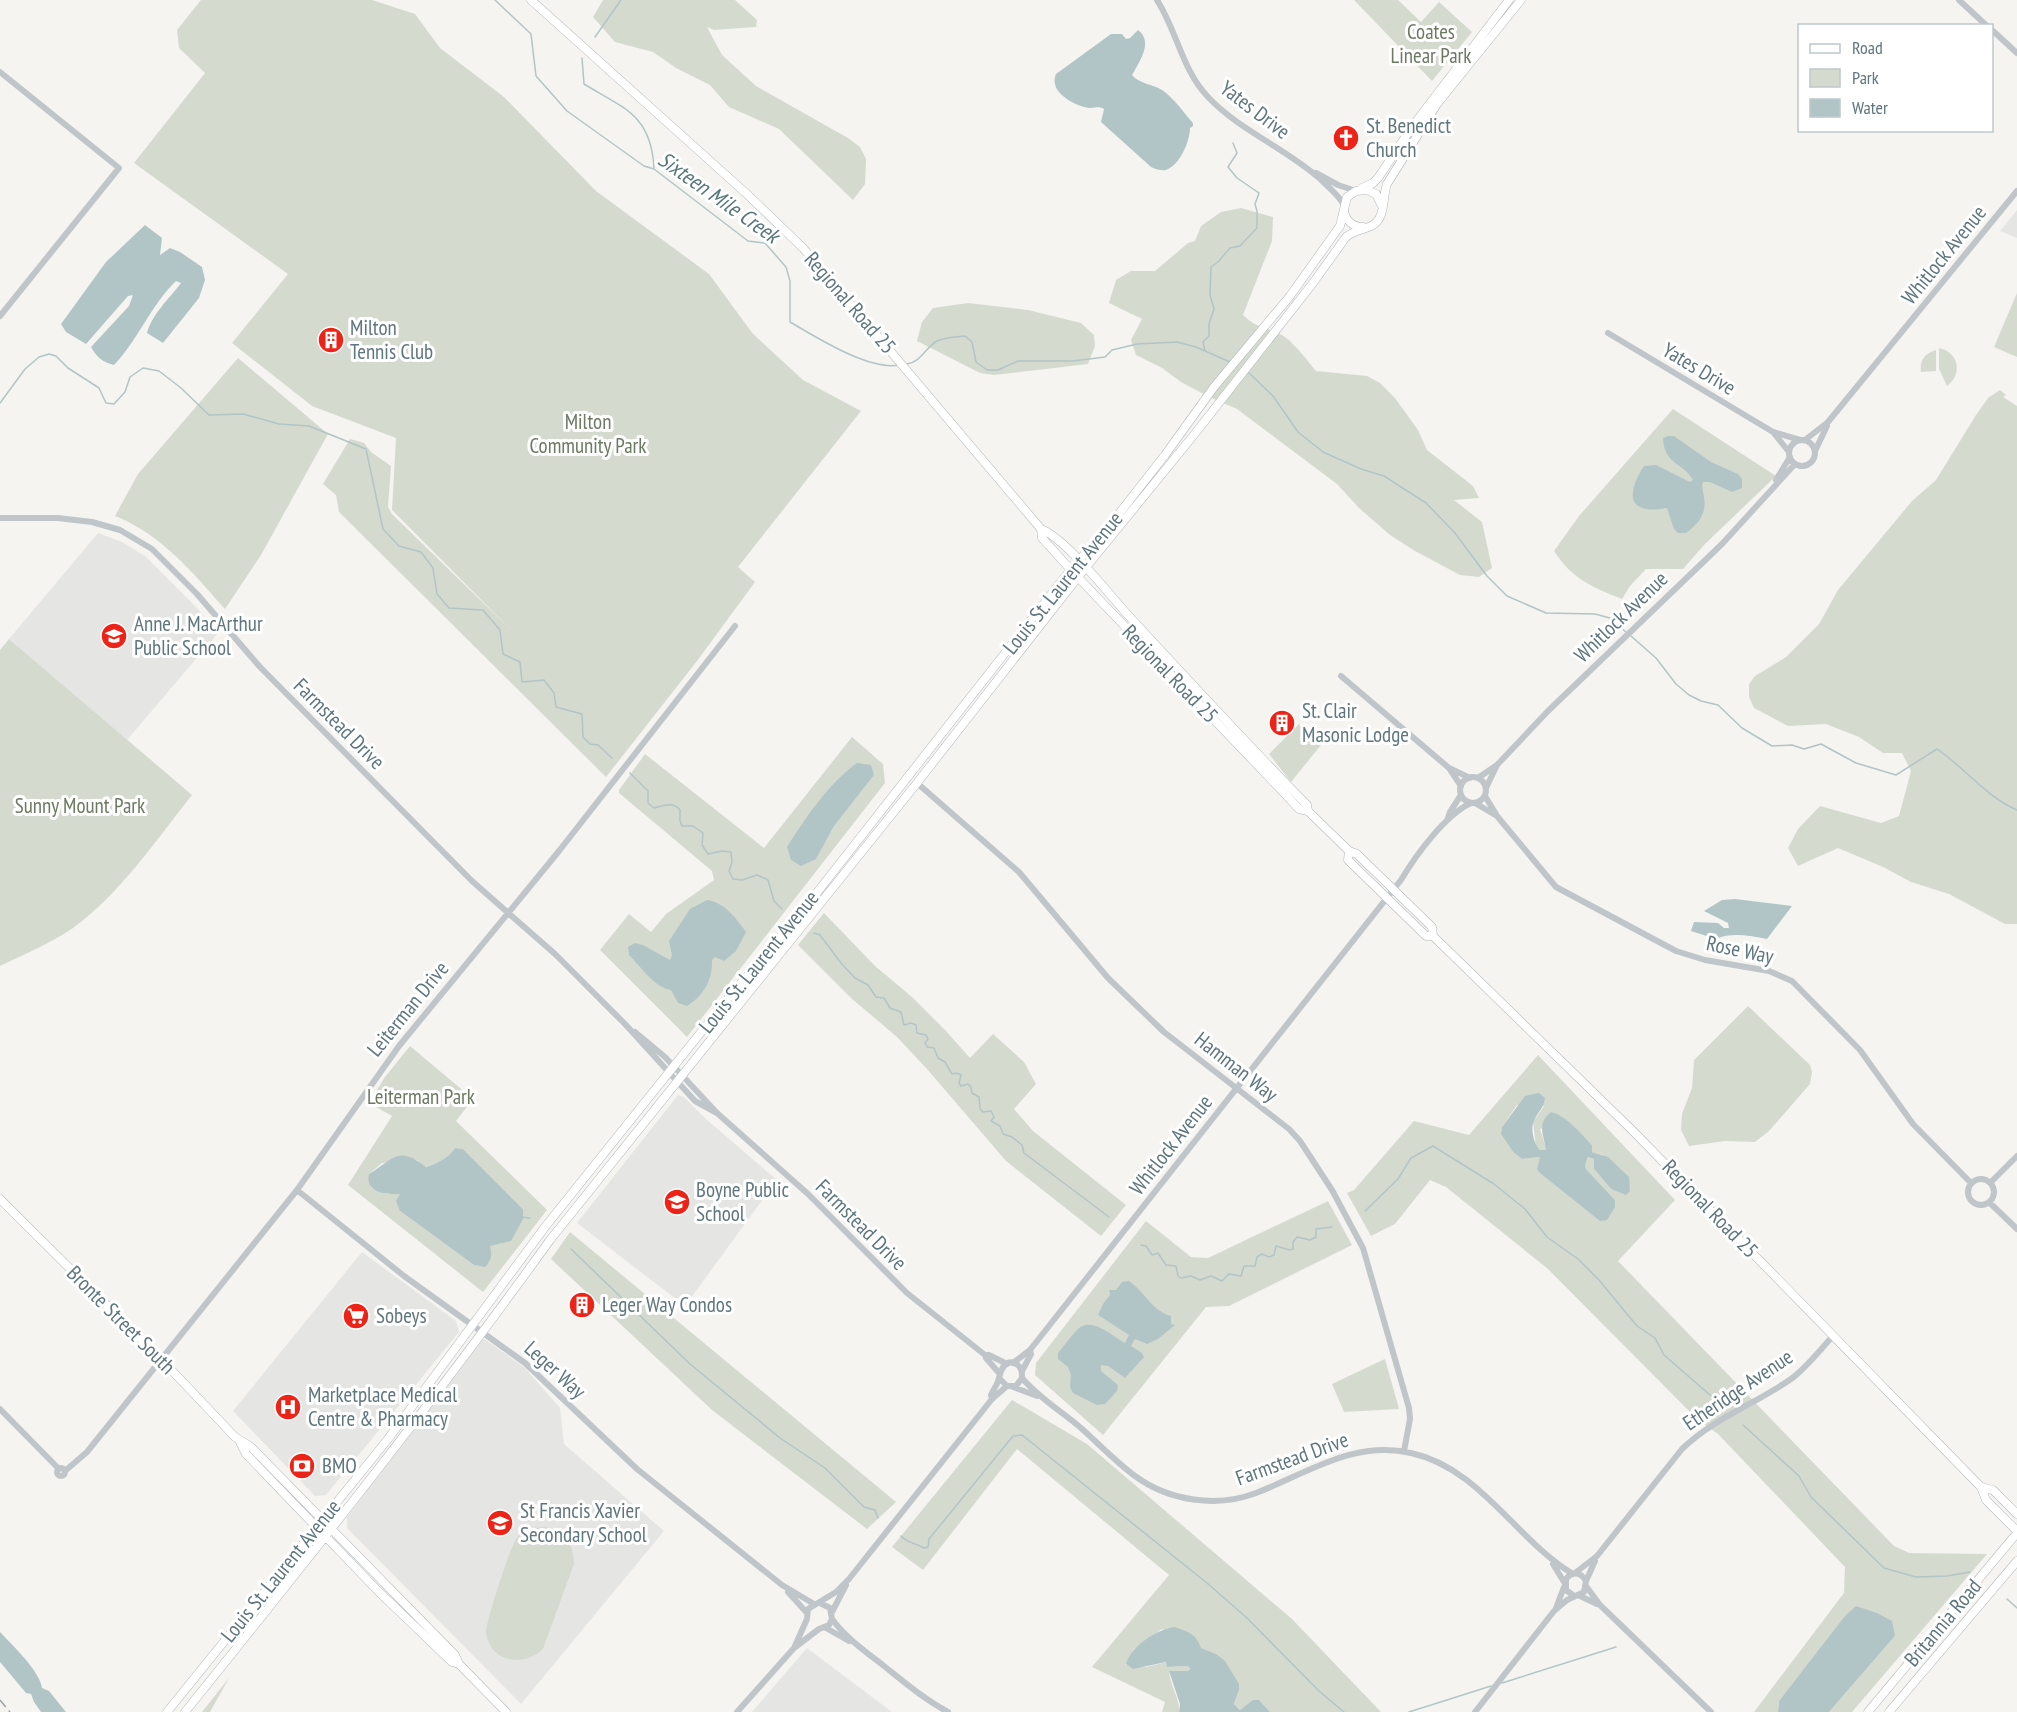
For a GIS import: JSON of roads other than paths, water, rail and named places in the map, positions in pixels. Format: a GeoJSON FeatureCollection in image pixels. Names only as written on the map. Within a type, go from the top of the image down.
{"type":"FeatureCollection","features":[{"type":"Feature","properties":{"kind":"main road","name":"Regional Road 25"},"geometry":{"type":"LineString","coordinates":[[531,0],[782,226],[895,355],[1041,529],[1051,532],[1079,560],[1231,728],[1308,805],[1308,811]]}},
{"type":"Feature","properties":{"kind":"main road"},"geometry":{"type":"LineString","coordinates":[[1509,0],[1412,127],[1378,178],[1347,197],[1343,207],[1352,225],[1364,228],[1378,221],[1387,184],[1437,104],[1521,0]]}},
{"type":"Feature","properties":{"kind":"main road"},"geometry":{"type":"LineString","coordinates":[[1357,190],[1372,191],[1379,198],[1382,207]]}},
{"type":"Feature","properties":{"kind":"main road","name":"Louis St. Laurent Avenue"},"geometry":{"type":"LineString","coordinates":[[167,1712],[388,1439],[474,1326],[545,1227],[726,1001],[808,904],[1071,570],[1118,515],[1265,324],[1290,296],[1340,226],[1343,207]]}},
{"type":"Feature","properties":{"kind":"main road","name":"Louis St. Laurent Avenue"},"geometry":{"type":"LineString","coordinates":[[185,1712],[331,1528],[550,1240],[1197,431],[1313,283],[1346,237],[1364,228]]}},
{"type":"Feature","properties":{"kind":"main road","name":"Regional Road 25"},"geometry":{"type":"LineString","coordinates":[[1041,529],[1042,538],[1071,570],[1299,809],[1308,811],[1349,851],[1357,854],[1394,889],[1432,927],[1432,936]]}},
{"type":"Feature","properties":{"kind":"main road","name":"Regional Road 25"},"geometry":{"type":"LineString","coordinates":[[1349,851],[1348,860],[1426,936],[1432,936],[1633,1131],[1981,1487],[1986,1500],[2017,1532]]}},
{"type":"Feature","properties":{"kind":"main road","name":"Bronte Street South"},"geometry":{"type":"LineString","coordinates":[[0,1199],[240,1441],[251,1447],[331,1528],[455,1655],[459,1664],[506,1712]]}},
{"type":"Feature","properties":{"kind":"main road","name":"Bronte Street South"},"geometry":{"type":"LineString","coordinates":[[240,1441],[246,1454],[316,1528],[452,1662],[459,1664]]}},
{"type":"Feature","properties":{"kind":"main road","name":"Regional Road 25"},"geometry":{"type":"LineString","coordinates":[[1981,1487],[1993,1490],[2017,1514]]}},
{"type":"Feature","properties":{"kind":"main road","name":"Britannia Road"},"geometry":{"type":"LineString","coordinates":[[1868,1712],[2017,1532]]}},
{"type":"Feature","properties":{"kind":"main road","name":"Britannia Road"},"geometry":{"type":"LineString","coordinates":[[1890,1712],[2017,1561]]}},
{"type":"Feature","properties":{"kind":"street","name":"Yates Drive"},"geometry":{"type":"LineString","coordinates":[[1157,0],[1189,70],[1207,96],[1224,112],[1313,172],[1338,185],[1357,190]]}},
{"type":"Feature","properties":{"kind":"street"},"geometry":{"type":"LineString","coordinates":[[1959,0],[1985,24]]}},
{"type":"Feature","properties":{"kind":"street"},"geometry":{"type":"LineString","coordinates":[[1993,31],[2017,53]]}},
{"type":"Feature","properties":{"kind":"street"},"geometry":{"type":"LineString","coordinates":[[0,72],[119,168],[0,316]]}},
{"type":"Feature","properties":{"kind":"street","name":"Yates Drive"},"geometry":{"type":"LineString","coordinates":[[1313,172],[1333,191],[1343,207]]}},
{"type":"Feature","properties":{"kind":"street","name":"Whitlock Avenue"},"geometry":{"type":"LineString","coordinates":[[1815,451],[1828,422],[2017,191]]}},
{"type":"Feature","properties":{"kind":"street","name":"Yates Drive"},"geometry":{"type":"LineString","coordinates":[[1608,333],[1773,432],[1802,440]]}},
{"type":"Feature","properties":{"kind":"street","name":"Whitlock Avenue"},"geometry":{"type":"LineString","coordinates":[[1802,440],[1828,422]]}},
{"type":"Feature","properties":{"kind":"street","name":"Yates Drive"},"geometry":{"type":"LineString","coordinates":[[1773,432],[1790,454]]}},
{"type":"Feature","properties":{"kind":"street"},"geometry":{"type":"LineString","coordinates":[[1802,440],[1811,444],[1815,451],[1809,463],[1804,465],[1795,464],[1790,454],[1792,444],[1802,440]]}},
{"type":"Feature","properties":{"kind":"street","name":"Whitlock Avenue"},"geometry":{"type":"LineString","coordinates":[[1768,494],[1790,454]]}},
{"type":"Feature","properties":{"kind":"street","name":"Whitlock Avenue"},"geometry":{"type":"LineString","coordinates":[[1478,778],[1497,765],[1565,694],[1722,544],[1795,464]]}},
{"type":"Feature","properties":{"kind":"street","name":"Farmstead Drive"},"geometry":{"type":"LineString","coordinates":[[0,518],[58,518],[92,522],[120,530],[146,544],[197,594],[272,679],[472,881],[555,954],[625,1024],[665,1057],[678,1078],[808,1194],[907,1293],[985,1355],[999,1376]]}},
{"type":"Feature","properties":{"kind":"street","name":"Leiterman Drive"},"geometry":{"type":"LineString","coordinates":[[0,1409],[62,1470],[87,1452],[297,1190],[381,1070],[588,814],[735,626]]}},
{"type":"Feature","properties":{"kind":"street"},"geometry":{"type":"LineString","coordinates":[[1341,676],[1449,768],[1470,778],[1478,778],[1486,788],[1485,796],[1473,803],[1461,795],[1461,786],[1449,768]]}},
{"type":"Feature","properties":{"kind":"street","name":"Whitlock Avenue"},"geometry":{"type":"LineString","coordinates":[[1486,788],[1497,765]]}},
{"type":"Feature","properties":{"kind":"street"},"geometry":{"type":"LineString","coordinates":[[1461,786],[1470,778]]}},
{"type":"Feature","properties":{"kind":"street","name":"Hamman Way"},"geometry":{"type":"LineString","coordinates":[[917,783],[1019,872],[1108,978],[1158,1026],[1289,1129],[1300,1141],[1318,1167],[1359,1238],[1375,1285],[1409,1408],[1410,1419],[1404,1451]]}},
{"type":"Feature","properties":{"kind":"street","name":"Whitlock Avenue"},"geometry":{"type":"LineString","coordinates":[[1010,1363],[1030,1350],[1394,889],[1448,818],[1449,812],[1461,795]]}},
{"type":"Feature","properties":{"kind":"street","name":"Rose Way"},"geometry":{"type":"LineString","coordinates":[[1485,796],[1497,816],[1550,882],[1561,890],[1676,951],[1705,960],[1769,971],[1792,981],[1860,1050],[1913,1124],[1970,1182]]}},
{"type":"Feature","properties":{"kind":"street","name":"Whitlock Avenue"},"geometry":{"type":"LineString","coordinates":[[1448,818],[1454,816],[1462,807],[1473,803]]}},
{"type":"Feature","properties":{"kind":"street","name":"Rose Way"},"geometry":{"type":"LineString","coordinates":[[1473,803],[1497,816]]}},
{"type":"Feature","properties":{"kind":"street"},"geometry":{"type":"LineString","coordinates":[[1990,1183],[2017,1156]]}},
{"type":"Feature","properties":{"kind":"street"},"geometry":{"type":"LineString","coordinates":[[1980,1179],[1990,1183],[1994,1193],[1990,1203],[1981,1206],[1971,1201],[1967,1193],[1970,1182],[1980,1179]]}},
{"type":"Feature","properties":{"kind":"street","name":"Leger Way"},"geometry":{"type":"LineString","coordinates":[[297,1190],[404,1276],[525,1363],[637,1469],[782,1585],[817,1604]]}},
{"type":"Feature","properties":{"kind":"street"},"geometry":{"type":"LineString","coordinates":[[1990,1203],[2017,1229]]}},
{"type":"Feature","properties":{"kind":"street","name":"Etheridge Avenue"},"geometry":{"type":"LineString","coordinates":[[1574,1574],[1597,1556],[1687,1444],[1710,1426],[1792,1378],[1833,1336]]}},
{"type":"Feature","properties":{"kind":"street","name":"Whitlock Avenue"},"geometry":{"type":"LineString","coordinates":[[1022,1375],[1031,1353],[1030,1350]]}},
{"type":"Feature","properties":{"kind":"street","name":"Farmstead Drive"},"geometry":{"type":"LineString","coordinates":[[985,1355],[1010,1363]]}},
{"type":"Feature","properties":{"kind":"street"},"geometry":{"type":"LineString","coordinates":[[794,1648],[807,1616],[817,1604],[836,1592],[849,1579],[992,1399],[1010,1386],[1018,1384],[1022,1375],[1019,1366],[1010,1363],[1002,1367],[991,1395],[992,1399]]}},
{"type":"Feature","properties":{"kind":"street","name":"Farmstead Drive"},"geometry":{"type":"LineString","coordinates":[[1022,1375],[1040,1397],[1075,1423],[1140,1480],[1165,1492],[1191,1499],[1212,1501],[1246,1496],[1349,1454],[1377,1450],[1404,1451],[1439,1462],[1463,1477],[1550,1559],[1574,1574]]}},
{"type":"Feature","properties":{"kind":"street"},"geometry":{"type":"LineString","coordinates":[[999,1376],[1010,1386]]}},
{"type":"Feature","properties":{"kind":"street","name":"Farmstead Drive"},"geometry":{"type":"LineString","coordinates":[[1010,1386],[1040,1397]]}},
{"type":"Feature","properties":{"kind":"street","name":"Etheridge Avenue"},"geometry":{"type":"LineString","coordinates":[[1586,1584],[1597,1556]]}},
{"type":"Feature","properties":{"kind":"street","name":"Farmstead Drive"},"geometry":{"type":"LineString","coordinates":[[1550,1559],[1564,1584]]}},
{"type":"Feature","properties":{"kind":"street"},"geometry":{"type":"LineString","coordinates":[[1554,1611],[1568,1576],[1574,1574],[1583,1576],[1600,1605],[1711,1712]]}},
{"type":"Feature","properties":{"kind":"street"},"geometry":{"type":"LineString","coordinates":[[737,1712],[794,1648],[822,1628],[832,1616],[849,1579]]}},
{"type":"Feature","properties":{"kind":"street"},"geometry":{"type":"LineString","coordinates":[[1564,1584],[1568,1593],[1600,1605]]}},
{"type":"Feature","properties":{"kind":"street"},"geometry":{"type":"LineString","coordinates":[[1475,1712],[1554,1611],[1584,1592],[1586,1584]]}},
{"type":"Feature","properties":{"kind":"street","name":"Leger Way"},"geometry":{"type":"LineString","coordinates":[[782,1585],[807,1616]]}},
{"type":"Feature","properties":{"kind":"street"},"geometry":{"type":"LineString","coordinates":[[817,1604],[827,1605],[839,1628],[860,1647],[915,1691],[948,1712]]}},
{"type":"Feature","properties":{"kind":"street"},"geometry":{"type":"LineString","coordinates":[[807,1616],[811,1626],[822,1628],[860,1647]]}},
{"type":"Feature","properties":{"kind":"water"},"geometry":{"type":"Polygon","coordinates":[[[1138,30],[1143,35],[1145,46],[1132,75],[1167,94],[1193,123],[1183,152],[1176,163],[1166,170],[1151,167],[1101,122],[1104,109],[1074,103],[1060,93],[1055,83],[1056,74],[1111,34],[1122,34],[1126,39],[1138,30]]]}},
{"type":"Feature","properties":{"kind":"water"},"geometry":{"type":"Polygon","coordinates":[[[145,225],[162,238],[160,255],[170,248],[180,252],[202,267],[205,280],[199,298],[163,343],[147,333],[157,313],[181,283],[176,281],[167,290],[114,365],[101,359],[91,347],[129,306],[133,295],[128,296],[86,344],[66,332],[61,324],[106,262],[145,225]]]}},
{"type":"Feature","properties":{"kind":"water"},"geometry":{"type":"Polygon","coordinates":[[[1674,436],[1711,462],[1738,474],[1742,479],[1742,488],[1732,492],[1710,482],[1703,482],[1705,502],[1703,513],[1695,526],[1686,533],[1678,533],[1674,529],[1667,508],[1652,510],[1637,505],[1634,501],[1635,482],[1644,466],[1656,465],[1690,482],[1693,480],[1667,453],[1663,438],[1674,436]]]}},
{"type":"Feature","properties":{"kind":"water"},"geometry":{"type":"Polygon","coordinates":[[[857,763],[871,765],[874,775],[834,826],[816,859],[801,866],[791,860],[787,847],[802,824],[827,791],[857,763]]]}},
{"type":"Feature","properties":{"kind":"water"},"geometry":{"type":"Polygon","coordinates":[[[1735,899],[1792,906],[1767,939],[1735,935],[1716,939],[1691,931],[1694,922],[1718,923],[1724,928],[1729,928],[1728,923],[1704,911],[1722,900],[1735,899]]]}},
{"type":"Feature","properties":{"kind":"water"},"geometry":{"type":"Polygon","coordinates":[[[707,900],[724,907],[746,932],[736,951],[724,961],[715,957],[712,960],[711,974],[703,992],[687,1006],[678,1003],[671,990],[659,985],[648,976],[629,955],[628,947],[635,943],[643,945],[670,960],[672,955],[669,941],[690,909],[707,900]]]}},
{"type":"Feature","properties":{"kind":"water"},"geometry":{"type":"Polygon","coordinates":[[[1539,1093],[1545,1098],[1532,1128],[1534,1140],[1540,1150],[1546,1150],[1542,1125],[1546,1116],[1551,1112],[1568,1121],[1578,1130],[1592,1145],[1592,1152],[1608,1157],[1629,1177],[1630,1191],[1626,1195],[1611,1189],[1594,1169],[1594,1159],[1588,1157],[1586,1169],[1615,1200],[1615,1207],[1607,1220],[1600,1221],[1540,1173],[1537,1169],[1540,1157],[1522,1159],[1513,1152],[1501,1134],[1502,1127],[1525,1096],[1539,1093]]]}},
{"type":"Feature","properties":{"kind":"water"},"geometry":{"type":"Polygon","coordinates":[[[455,1148],[463,1149],[523,1209],[523,1219],[511,1241],[490,1246],[491,1257],[485,1267],[474,1265],[400,1211],[396,1201],[400,1194],[378,1192],[370,1186],[369,1174],[391,1159],[409,1157],[426,1167],[442,1160],[455,1148]]]}},
{"type":"Feature","properties":{"kind":"water"},"geometry":{"type":"Polygon","coordinates":[[[1129,1281],[1154,1306],[1164,1314],[1171,1316],[1171,1324],[1175,1325],[1158,1339],[1147,1344],[1135,1339],[1131,1346],[1144,1357],[1125,1378],[1108,1366],[1101,1365],[1101,1371],[1118,1385],[1117,1391],[1105,1404],[1097,1405],[1073,1393],[1070,1387],[1071,1375],[1068,1367],[1058,1359],[1058,1353],[1077,1330],[1089,1325],[1101,1328],[1125,1343],[1129,1335],[1098,1315],[1110,1295],[1109,1290],[1116,1290],[1122,1282],[1129,1281]]]}},
{"type":"Feature","properties":{"kind":"water"},"geometry":{"type":"Polygon","coordinates":[[[1856,1606],[1892,1621],[1895,1636],[1829,1712],[1778,1712],[1779,1701],[1845,1616],[1856,1606]]]}},
{"type":"Feature","properties":{"kind":"water"},"geometry":{"type":"Polygon","coordinates":[[[1174,1627],[1191,1634],[1197,1639],[1201,1648],[1216,1654],[1225,1661],[1239,1684],[1234,1704],[1240,1710],[1253,1700],[1259,1700],[1270,1712],[1179,1712],[1180,1704],[1169,1671],[1188,1671],[1190,1669],[1188,1666],[1167,1667],[1166,1662],[1133,1669],[1126,1664],[1133,1651],[1145,1640],[1174,1627]]]}},
{"type":"Feature","properties":{"kind":"water"},"geometry":{"type":"Polygon","coordinates":[[[0,1632],[31,1666],[42,1688],[49,1691],[66,1712],[41,1712],[31,1694],[26,1693],[0,1662],[0,1632]]]}},
{"type":"Feature","properties":{"kind":"waterway","name":"Sixteen Mile Creek"},"geometry":{"type":"LineString","coordinates":[[495,0],[531,34],[536,76],[567,111],[644,166],[654,169],[748,241],[765,243],[786,267],[790,281],[790,322],[858,358],[873,363],[899,365]]}},
{"type":"Feature","properties":{"kind":"waterway"},"geometry":{"type":"LineString","coordinates":[[595,37],[621,0]]}},
{"type":"Feature","properties":{"kind":"waterway"},"geometry":{"type":"LineString","coordinates":[[582,58],[584,84],[623,108],[641,125],[648,136],[654,168]]}},
{"type":"Feature","properties":{"kind":"waterway"},"geometry":{"type":"LineString","coordinates":[[1205,351],[1203,342],[1209,336],[1209,324],[1214,309],[1210,295],[1211,267],[1230,248],[1240,246],[1257,228],[1255,204],[1259,193],[1237,178],[1228,167],[1237,153],[1233,143]]}},
{"type":"Feature","properties":{"kind":"waterway","name":"Sixteen Mile Creek"},"geometry":{"type":"LineString","coordinates":[[907,364],[916,361],[937,341],[965,336],[972,342],[976,362],[987,370],[998,370],[1018,361],[1073,361],[1105,357],[1112,350],[1137,344],[1177,342],[1196,347],[1230,362]]}},
{"type":"Feature","properties":{"kind":"waterway"},"geometry":{"type":"LineString","coordinates":[[0,403],[25,369],[39,357],[49,354],[56,356],[68,368],[99,388],[106,403],[114,404],[125,392],[130,377],[143,368],[159,371],[209,415],[243,414],[279,424],[309,426],[366,449],[383,529],[399,546],[421,552],[433,568],[437,594],[449,608],[483,610],[500,630],[503,654],[520,662],[522,682],[544,680],[554,693],[556,707],[582,714],[583,737],[590,744],[598,745],[612,758]]}},
{"type":"Feature","properties":{"kind":"waterway","name":"Sixteen Mile Creek"},"geometry":{"type":"LineString","coordinates":[[1247,371],[1273,396],[1298,432],[1323,452],[1361,469],[1384,476],[1426,503],[1455,533],[1487,576],[1507,596],[1546,613],[1595,614],[1610,618],[1627,633]]}},
{"type":"Feature","properties":{"kind":"waterway","name":"Sixteen Mile Creek"},"geometry":{"type":"LineString","coordinates":[[1631,636],[1656,658],[1676,684],[1689,695],[1718,705],[1742,728],[1772,746],[1792,745],[1804,749],[1821,744],[1856,763],[1896,775],[1937,749],[1985,790],[2017,810]]}},
{"type":"Feature","properties":{"kind":"waterway"},"geometry":{"type":"LineString","coordinates":[[630,773],[648,791],[648,803],[654,808],[668,805],[677,807],[680,810],[682,826],[693,826],[703,833],[702,845],[708,854],[731,852],[732,862],[729,871],[733,879],[742,880],[757,875],[768,880],[774,901],[782,909]]}},
{"type":"Feature","properties":{"kind":"waterway"},"geometry":{"type":"LineString","coordinates":[[814,933],[820,935],[855,978],[868,985],[876,997],[884,998],[890,1008],[901,1012],[904,1025],[911,1023],[916,1025],[917,1033],[926,1035],[927,1047],[934,1048],[938,1058],[945,1062],[952,1074],[961,1075],[959,1083],[961,1086],[968,1084],[971,1087],[972,1093],[979,1097],[980,1109],[983,1112],[991,1111],[994,1117],[991,1121],[1000,1126],[1003,1134],[1012,1137],[1022,1145],[1024,1153],[1109,1217]]}},
{"type":"Feature","properties":{"kind":"waterway"},"geometry":{"type":"LineString","coordinates":[[1365,1211],[1398,1179],[1411,1158],[1433,1146],[1494,1184],[1525,1209],[1547,1237],[1578,1259],[1599,1280],[1637,1326],[1655,1338],[1664,1355],[1718,1402]]}},
{"type":"Feature","properties":{"kind":"waterway"},"geometry":{"type":"LineString","coordinates":[[521,1217],[530,1218]]}},
{"type":"Feature","properties":{"kind":"waterway"},"geometry":{"type":"LineString","coordinates":[[1141,1245],[1146,1246],[1152,1255],[1158,1253],[1166,1265],[1176,1266],[1178,1276],[1181,1278],[1191,1276],[1200,1280],[1211,1276],[1222,1281],[1229,1274],[1241,1276],[1244,1266],[1255,1266],[1257,1257],[1262,1254],[1269,1257],[1274,1255],[1276,1246],[1293,1249],[1293,1242],[1297,1237],[1310,1240],[1316,1237],[1316,1229],[1332,1227]]}},
{"type":"Feature","properties":{"kind":"waterway"},"geometry":{"type":"LineString","coordinates":[[571,1249],[690,1364],[780,1438],[825,1468],[864,1507],[875,1510],[878,1518]]}},
{"type":"Feature","properties":{"kind":"waterway"},"geometry":{"type":"LineString","coordinates":[[1743,1425],[1799,1476],[1811,1497],[1884,1568],[1916,1577],[1947,1576],[1970,1572]]}},
{"type":"Feature","properties":{"kind":"waterway"},"geometry":{"type":"LineString","coordinates":[[901,1536],[924,1548],[928,1547],[929,1539],[1013,1436],[1022,1435],[1207,1583],[1247,1618],[1319,1691],[1344,1712]]}},
{"type":"Feature","properties":{"kind":"waterway"},"geometry":{"type":"LineString","coordinates":[[2007,1599],[2017,1608]]}},
{"type":"Feature","properties":{"kind":"waterway"},"geometry":{"type":"LineString","coordinates":[[1502,1683],[1616,1647]]}},
{"type":"Feature","properties":{"kind":"waterway"},"geometry":{"type":"LineString","coordinates":[[1409,1712],[1491,1686]]}},
{"type":"Feature","properties":{"kind":"railway"},"geometry":{"type":"LineString","coordinates":[[0,1700],[10,1712]]}},
{"type":"Feature","properties":{"kind":"place","name":"St. Benedict Church"},"geometry":{"type":"Point","coordinates":[1346,138]}},
{"type":"Feature","properties":{"kind":"place","name":"Milton Tennis Club"},"geometry":{"type":"Point","coordinates":[331,340]}},
{"type":"Feature","properties":{"kind":"place","name":"Anne J. MacArthur Public School"},"geometry":{"type":"Point","coordinates":[114,636]}},
{"type":"Feature","properties":{"kind":"place","name":"St. Clair Masonic Lodge"},"geometry":{"type":"Point","coordinates":[1282,723]}},
{"type":"Feature","properties":{"kind":"place","name":"Boyne Public School"},"geometry":{"type":"Point","coordinates":[677,1202]}},
{"type":"Feature","properties":{"kind":"place","name":"Leger Way Condos"},"geometry":{"type":"Point","coordinates":[582,1305]}},
{"type":"Feature","properties":{"kind":"place","name":"Sobeys"},"geometry":{"type":"Point","coordinates":[356,1316]}},
{"type":"Feature","properties":{"kind":"place","name":"Marketplace Medical Centre & Pharmacy"},"geometry":{"type":"Point","coordinates":[288,1407]}},
{"type":"Feature","properties":{"kind":"place","name":"BMO"},"geometry":{"type":"Point","coordinates":[302,1466]}},
{"type":"Feature","properties":{"kind":"place","name":"St Francis Xavier Secondary School"},"geometry":{"type":"Point","coordinates":[500,1523]}},
{"type":"Feature","properties":{"kind":"park label","name":"Coates Linear Park"},"geometry":{"type":"Point","coordinates":[1431,44]}},
{"type":"Feature","properties":{"kind":"park label","name":"Milton Community Park"},"geometry":{"type":"Point","coordinates":[588,434]}},
{"type":"Feature","properties":{"kind":"park label","name":"Sunny Mount Park"},"geometry":{"type":"Point","coordinates":[80,806]}},
{"type":"Feature","properties":{"kind":"park label","name":"Leiterman Park"},"geometry":{"type":"Point","coordinates":[421,1097]}}]}
